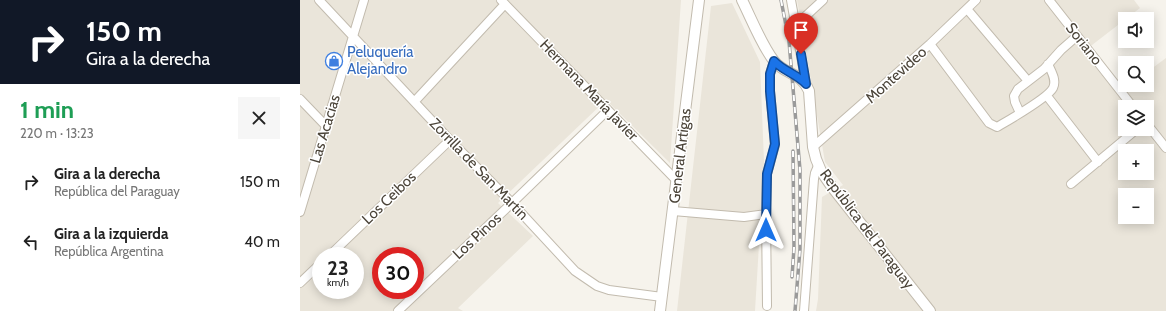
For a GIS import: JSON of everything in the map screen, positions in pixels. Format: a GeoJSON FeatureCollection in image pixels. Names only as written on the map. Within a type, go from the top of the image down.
{"type":"FeatureCollection","features":[{"type":"Feature","properties":{"kind":"street","name":"Zorrilla de San Martín"},"geometry":{"type":"LineString","coordinates":[[319,0],[575,271],[597,286],[609,290],[662,297]]}},
{"type":"Feature","properties":{"kind":"street","name":"Las Acacias"},"geometry":{"type":"LineString","coordinates":[[300,212],[364,0]]}},
{"type":"Feature","properties":{"kind":"street","name":"General Artigas"},"geometry":{"type":"LineString","coordinates":[[660,311],[699,0]]}},
{"type":"Feature","properties":{"kind":"street"},"geometry":{"type":"LineString","coordinates":[[742,0],[774,61],[806,84]]}},
{"type":"Feature","properties":{"kind":"street"},"geometry":{"type":"LineString","coordinates":[[791,0],[806,84]]}},
{"type":"Feature","properties":{"kind":"street"},"geometry":{"type":"LineString","coordinates":[[796,25],[823,0]]}},
{"type":"Feature","properties":{"kind":"street","name":"Montevideo"},"geometry":{"type":"LineString","coordinates":[[813,148],[930,44],[976,0]]}},
{"type":"Feature","properties":{"kind":"street","name":"Soriano"},"geometry":{"type":"LineString","coordinates":[[1049,0],[1127,100]]}},
{"type":"Feature","properties":{"kind":"street","name":"Hermana María Javier"},"geometry":{"type":"LineString","coordinates":[[503,2],[677,181]]}},
{"type":"Feature","properties":{"kind":"street"},"geometry":{"type":"LineString","coordinates":[[415,101],[503,2]]}},
{"type":"Feature","properties":{"kind":"street"},"geometry":{"type":"LineString","coordinates":[[967,9],[1028,81]]}},
{"type":"Feature","properties":{"kind":"street"},"geometry":{"type":"LineString","coordinates":[[1020,113],[1014,96],[1018,89],[1048,64],[1077,36]]}},
{"type":"Feature","properties":{"kind":"street"},"geometry":{"type":"LineString","coordinates":[[930,44],[989,123],[997,127],[1047,96],[1054,87],[1054,78],[1048,64]]}},
{"type":"Feature","properties":{"kind":"street"},"geometry":{"type":"LineString","coordinates":[[767,306],[767,174],[775,144],[770,91],[770,74],[774,61]]}},
{"type":"Feature","properties":{"kind":"street","name":"República del Paraguay"},"geometry":{"type":"LineString","coordinates":[[806,84],[808,91],[813,148],[818,166],[832,187],[930,311]]}},
{"type":"Feature","properties":{"kind":"street"},"geometry":{"type":"LineString","coordinates":[[1047,96],[1098,162]]}},
{"type":"Feature","properties":{"kind":"street"},"geometry":{"type":"LineString","coordinates":[[300,99],[326,126]]}},
{"type":"Feature","properties":{"kind":"street","name":"Los Pinos"},"geometry":{"type":"LineString","coordinates":[[398,311],[608,110]]}},
{"type":"Feature","properties":{"kind":"street"},"geometry":{"type":"LineString","coordinates":[[1154,133],[1166,148]]}},
{"type":"Feature","properties":{"kind":"street"},"geometry":{"type":"LineString","coordinates":[[1071,184],[1129,136]]}},
{"type":"Feature","properties":{"kind":"street","name":"Los Ceibos"},"geometry":{"type":"LineString","coordinates":[[338,247],[450,140]]}},
{"type":"Feature","properties":{"kind":"street"},"geometry":{"type":"LineString","coordinates":[[804,311],[814,179],[818,166]]}},
{"type":"Feature","properties":{"kind":"street"},"geometry":{"type":"LineString","coordinates":[[673,211],[744,217],[766,214]]}},
{"type":"Feature","properties":{"kind":"street"},"geometry":{"type":"LineString","coordinates":[[300,283],[312,272]]}},
{"type":"Feature","properties":{"kind":"shaded area"},"geometry":{"type":"Polygon","coordinates":[[[300,0],[681,0],[670,163],[606,100],[498,203],[533,236],[458,308],[463,311],[300,311],[300,0]]]}},
{"type":"Feature","properties":{"kind":"shaded area"},"geometry":{"type":"Polygon","coordinates":[[[797,0],[1134,0],[1140,8],[1135,12],[1118,12],[1118,25],[1083,52],[1118,95],[1122,92],[1154,92],[1154,67],[1166,58],[1166,311],[816,311],[818,299],[822,197],[843,185],[825,162],[797,0]]]}},
{"type":"Feature","properties":{"kind":"shaded area"},"geometry":{"type":"Polygon","coordinates":[[[732,3],[760,62],[764,162],[755,311],[677,311],[711,6],[732,3]]]}},
{"type":"Feature","properties":{"kind":"railway"},"geometry":{"type":"LineString","coordinates":[[781,0],[789,41],[800,170],[800,249],[795,311]]}},
{"type":"Feature","properties":{"kind":"railway"},"geometry":{"type":"LineString","coordinates":[[792,277],[794,248],[793,151]]}},
{"type":"Feature","properties":{"kind":"place","name":"Peluquería Alejandro"},"geometry":{"type":"Point","coordinates":[334,61]}},
{"type":"Feature","properties":{"kind":"route"},"geometry":{"type":"LineString","coordinates":[[766,230],[767,174],[775,144],[770,91],[770,74],[774,61],[806,84],[801,54]]}}]}
